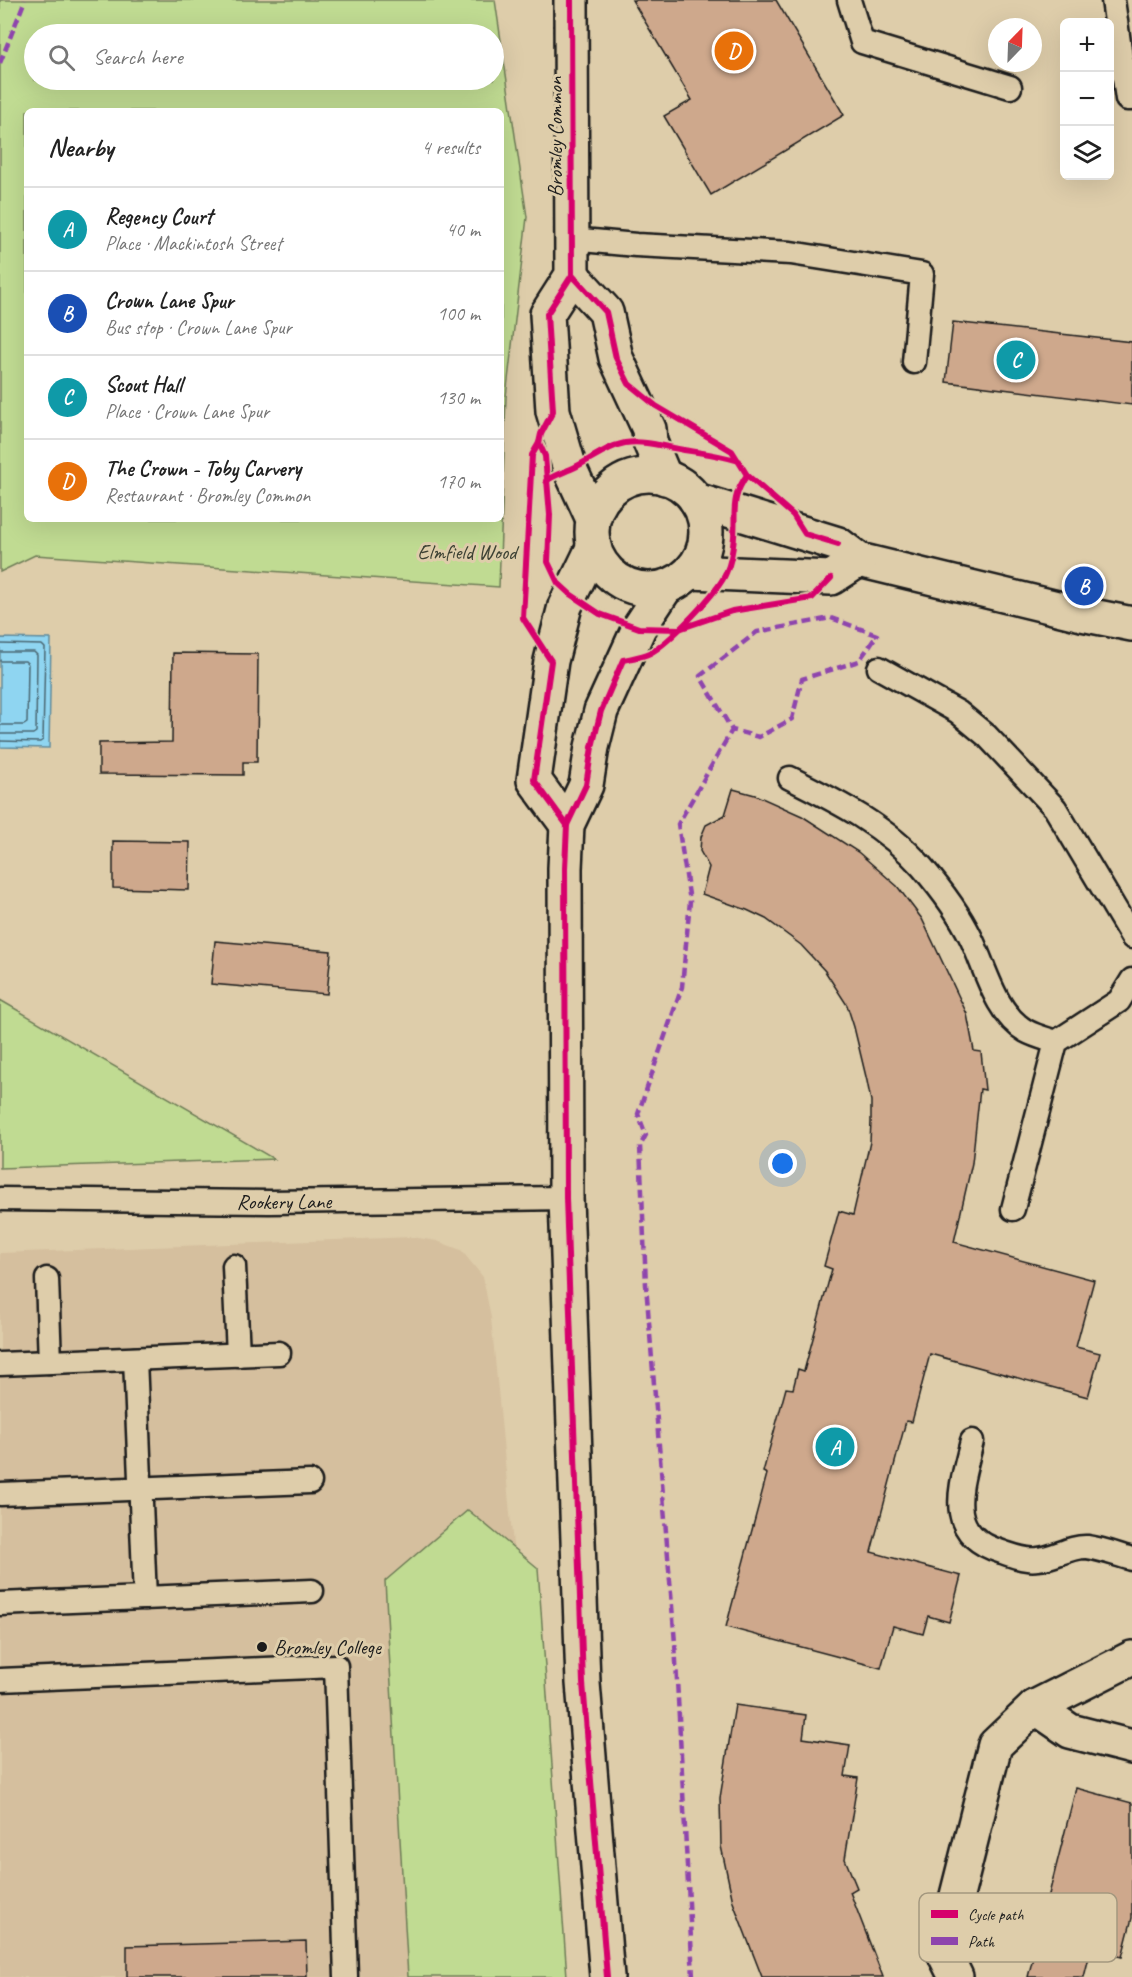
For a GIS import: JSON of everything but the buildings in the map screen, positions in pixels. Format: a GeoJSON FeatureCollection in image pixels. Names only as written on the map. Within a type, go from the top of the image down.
{"type":"FeatureCollection","features":[{"type":"Feature","properties":{"kind":"main road","name":"Bromley Common"},"geometry":{"type":"LineString","coordinates":[[571,0],[572,275]]}},
{"type":"Feature","properties":{"kind":"main road"},"geometry":{"type":"LineString","coordinates":[[665,477],[650,442],[649,429],[616,358],[606,312],[572,275],[547,314],[553,411],[570,469],[594,532],[601,563],[619,580],[631,586],[649,589],[678,579],[831,579],[859,560]]}},
{"type":"Feature","properties":{"kind":"main road"},"geometry":{"type":"LineString","coordinates":[[567,825],[534,780],[551,661],[565,606],[594,532],[600,504],[609,492],[625,480],[652,475],[665,477],[682,486],[696,500],[704,518],[706,536],[702,552],[639,628],[601,711],[586,785],[567,825],[565,868],[566,1198],[583,1683],[607,1977]]}},
{"type":"Feature","properties":{"kind":"main road"},"geometry":{"type":"LineString","coordinates":[[696,500],[838,544],[859,560],[1132,624]]}},
{"type":"Feature","properties":{"kind":"main road"},"geometry":{"type":"LineString","coordinates":[[958,1893],[995,1745],[1035,1707],[1132,1658]]}},
{"type":"Feature","properties":{"kind":"main road"},"geometry":{"type":"LineString","coordinates":[[1035,1707],[1070,1731],[1132,1747]]}},
{"type":"Feature","properties":{"kind":"main road"},"geometry":{"type":"LineString","coordinates":[[948,1962],[956,1977]]}},
{"type":"Feature","properties":{"kind":"lane"},"geometry":{"type":"LineString","coordinates":[[849,0],[862,42],[1010,87]]}},
{"type":"Feature","properties":{"kind":"lane"},"geometry":{"type":"LineString","coordinates":[[1113,0],[1127,99],[1132,99]]}},
{"type":"Feature","properties":{"kind":"lane"},"geometry":{"type":"LineString","coordinates":[[571,239],[636,246],[791,253],[922,274],[914,363]]}},
{"type":"Feature","properties":{"kind":"lane"},"geometry":{"type":"LineString","coordinates":[[879,668],[958,712],[987,736],[1055,808],[1132,937]]}},
{"type":"Feature","properties":{"kind":"lane"},"geometry":{"type":"LineString","coordinates":[[790,778],[877,825],[921,866],[953,908],[971,937],[1007,1014],[1026,1032],[1056,1042]]}},
{"type":"Feature","properties":{"kind":"lane"},"geometry":{"type":"LineString","coordinates":[[1013,1209],[1056,1042],[1126,1003],[1132,980]]}},
{"type":"Feature","properties":{"kind":"lane","name":"Rookery Lane"},"geometry":{"type":"LineString","coordinates":[[0,1199],[281,1202],[566,1198]]}},
{"type":"Feature","properties":{"kind":"lane"},"geometry":{"type":"LineString","coordinates":[[234,1266],[238,1355]]}},
{"type":"Feature","properties":{"kind":"lane"},"geometry":{"type":"LineString","coordinates":[[47,1279],[50,1362]]}},
{"type":"Feature","properties":{"kind":"lane"},"geometry":{"type":"LineString","coordinates":[[0,1364],[279,1353]]}},
{"type":"Feature","properties":{"kind":"lane"},"geometry":{"type":"LineString","coordinates":[[135,1359],[145,1598]]}},
{"type":"Feature","properties":{"kind":"lane"},"geometry":{"type":"LineString","coordinates":[[972,1441],[960,1501],[965,1525],[971,1537],[980,1544],[1026,1559],[1037,1560],[1087,1547],[1132,1559]]}},
{"type":"Feature","properties":{"kind":"lane"},"geometry":{"type":"LineString","coordinates":[[0,1494],[310,1482]]}},
{"type":"Feature","properties":{"kind":"lane"},"geometry":{"type":"LineString","coordinates":[[0,1604],[312,1591]]}},
{"type":"Feature","properties":{"kind":"lane"},"geometry":{"type":"LineString","coordinates":[[0,1680],[336,1666],[346,1977]]}},
{"type":"Feature","properties":{"kind":"shaded area","name":"Bromley College"},"geometry":{"type":"Polygon","coordinates":[[[412,1237],[437,1241],[461,1250],[483,1277],[491,1318],[555,1977],[0,1977],[0,1253],[412,1237]]]}},
{"type":"Feature","properties":{"kind":"green space","name":"Elmfield Wood"},"geometry":{"type":"Polygon","coordinates":[[[0,0],[495,0],[499,24],[24,24],[24,90],[504,90],[504,61],[527,217],[506,397],[504,451],[504,108],[24,108],[24,522],[501,522],[499,587],[35,555],[0,572],[0,0]]]}},
{"type":"Feature","properties":{"kind":"green space"},"geometry":{"type":"Polygon","coordinates":[[[0,1000],[274,1159],[0,1168],[0,1000]]]}},
{"type":"Feature","properties":{"kind":"green space"},"geometry":{"type":"Polygon","coordinates":[[[468,1510],[538,1568],[567,1977],[408,1977],[385,1581],[468,1510]]]}},
{"type":"Feature","properties":{"kind":"water"},"geometry":{"type":"Polygon","coordinates":[[[0,638],[51,639],[49,748],[0,747],[0,638]]]}},
{"type":"Feature","properties":{"kind":"marked path"},"geometry":{"type":"LineString","coordinates":[[0,63],[25,0]]}},
{"type":"Feature","properties":{"kind":"marked path"},"geometry":{"type":"LineString","coordinates":[[693,1977],[675,1643],[646,1285],[640,1146],[646,1135],[638,1114],[682,987],[690,901],[678,824],[732,730],[700,676],[757,632],[831,618],[877,635],[859,661],[802,679],[792,719],[759,737],[732,730]]}},
{"type":"Feature","properties":{"kind":"cycle path"},"geometry":{"type":"LineString","coordinates":[[567,825],[534,780],[551,661],[523,618],[532,455],[553,411],[547,314],[572,275],[571,0]]}},
{"type":"Feature","properties":{"kind":"cycle path"},"geometry":{"type":"LineString","coordinates":[[572,275],[606,312],[616,358],[629,384],[656,406],[732,451],[747,475],[793,515],[805,534],[838,544]]}},
{"type":"Feature","properties":{"kind":"cycle path"},"geometry":{"type":"LineString","coordinates":[[539,443],[545,456],[550,515],[548,562],[558,583],[600,614],[639,628],[679,629],[732,611],[812,598],[831,578]]}},
{"type":"Feature","properties":{"kind":"cycle path"},"geometry":{"type":"LineString","coordinates":[[546,481],[604,451],[625,443],[655,444],[739,461]]}},
{"type":"Feature","properties":{"kind":"cycle path"},"geometry":{"type":"LineString","coordinates":[[607,1977],[583,1683],[566,1198],[565,868],[567,825],[586,785],[601,711],[623,660],[650,653],[668,640],[714,592],[726,573],[733,546],[736,498],[747,475]]}},
{"type":"Feature","properties":{"kind":"place","name":"The Crown - Toby Carvery"},"geometry":{"type":"Point","coordinates":[734,51]}},
{"type":"Feature","properties":{"kind":"place","name":"Scout Hall"},"geometry":{"type":"Point","coordinates":[1016,360]}},
{"type":"Feature","properties":{"kind":"place","name":"Crown Lane Spur"},"geometry":{"type":"Point","coordinates":[1084,586]}},
{"type":"Feature","properties":{"kind":"place","name":"Regency Court"},"geometry":{"type":"Point","coordinates":[835,1447]}},
{"type":"Feature","properties":{"kind":"place","name":"Bromley College"},"geometry":{"type":"Point","coordinates":[262,1647]}}]}
